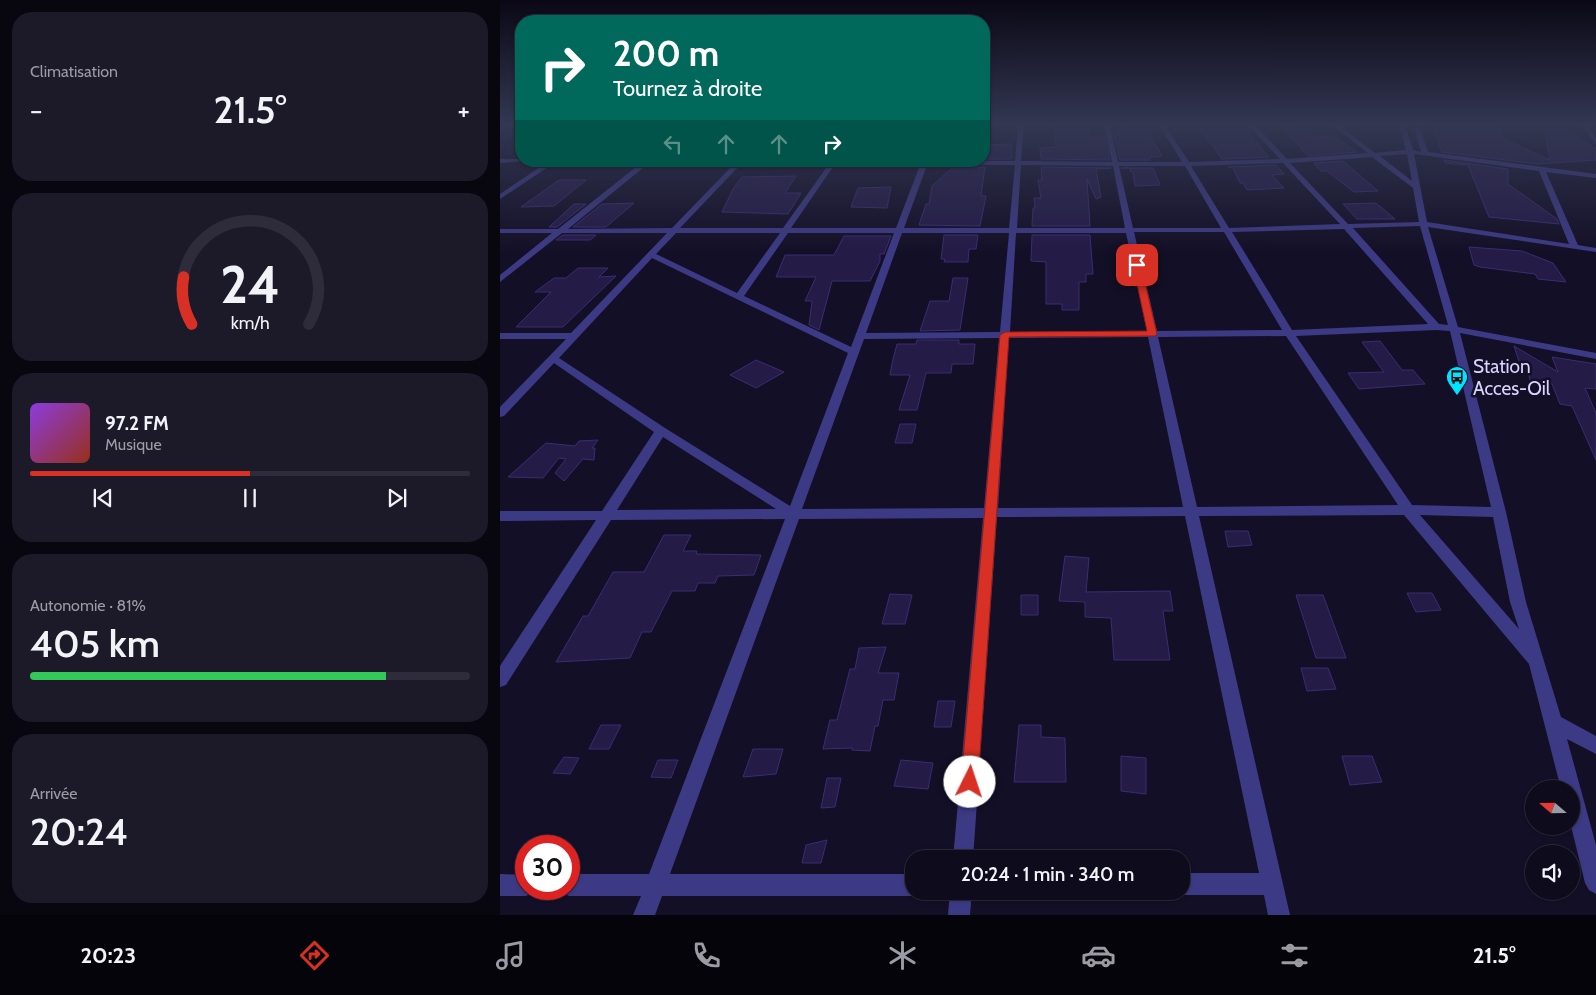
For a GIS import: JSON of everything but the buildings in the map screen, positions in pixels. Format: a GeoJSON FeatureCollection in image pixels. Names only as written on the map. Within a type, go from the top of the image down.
{"type":"FeatureCollection","features":[{"type":"Feature","properties":{"kind":"street"},"geometry":{"type":"LineString","coordinates":[[500,197],[544,168]]}},
{"type":"Feature","properties":{"kind":"street"},"geometry":{"type":"LineString","coordinates":[[500,279],[640,168]]}},
{"type":"Feature","properties":{"kind":"street"},"geometry":{"type":"LineString","coordinates":[[500,414],[735,168]]}},
{"type":"Feature","properties":{"kind":"street"},"geometry":{"type":"LineString","coordinates":[[739,297],[830,168]]}},
{"type":"Feature","properties":{"kind":"street"},"geometry":{"type":"LineString","coordinates":[[644,915],[923,168]]}},
{"type":"Feature","properties":{"kind":"street"},"geometry":{"type":"LineString","coordinates":[[964,850],[1018,168]]}},
{"type":"Feature","properties":{"kind":"street"},"geometry":{"type":"LineString","coordinates":[[1116,168],[1278,915]]}},
{"type":"Feature","properties":{"kind":"street"},"geometry":{"type":"LineString","coordinates":[[1190,168],[1289,334],[1408,510],[1537,663]]}},
{"type":"Feature","properties":{"kind":"street"},"geometry":{"type":"LineString","coordinates":[[1291,168],[1436,327]]}},
{"type":"Feature","properties":{"kind":"street"},"geometry":{"type":"LineString","coordinates":[[1391,168],[1417,188]]}},
{"type":"Feature","properties":{"kind":"street"},"geometry":{"type":"LineString","coordinates":[[1413,168],[1423,224],[1454,328],[1499,512],[1518,602],[1537,663],[1569,780]]}},
{"type":"Feature","properties":{"kind":"street"},"geometry":{"type":"LineString","coordinates":[[1525,168],[1596,176]]}},
{"type":"Feature","properties":{"kind":"street"},"geometry":{"type":"LineString","coordinates":[[1542,170],[1575,247]]}},
{"type":"Feature","properties":{"kind":"street"},"geometry":{"type":"LineString","coordinates":[[500,231],[1226,230],[1423,224],[1596,250]]}},
{"type":"Feature","properties":{"kind":"street"},"geometry":{"type":"LineString","coordinates":[[652,255],[854,352]]}},
{"type":"Feature","properties":{"kind":"street"},"geometry":{"type":"LineString","coordinates":[[861,336],[1289,334],[1436,327],[1454,328],[1596,356]]}},
{"type":"Feature","properties":{"kind":"street"},"geometry":{"type":"LineString","coordinates":[[500,336],[574,336]]}},
{"type":"Feature","properties":{"kind":"street"},"geometry":{"type":"LineString","coordinates":[[553,358],[662,431],[793,514]]}},
{"type":"Feature","properties":{"kind":"street"},"geometry":{"type":"LineString","coordinates":[[500,680],[662,431]]}},
{"type":"Feature","properties":{"kind":"street"},"geometry":{"type":"LineString","coordinates":[[500,516],[1408,510],[1499,512]]}},
{"type":"Feature","properties":{"kind":"street"},"geometry":{"type":"LineString","coordinates":[[1554,724],[1596,745]]}},
{"type":"Feature","properties":{"kind":"street"},"geometry":{"type":"LineString","coordinates":[[1580,823],[1596,883]]}},
{"type":"Feature","properties":{"kind":"street"},"geometry":{"type":"LineString","coordinates":[[1190,884],[1272,884]]}},
{"type":"Feature","properties":{"kind":"street"},"geometry":{"type":"LineString","coordinates":[[500,885],[515,885]]}},
{"type":"Feature","properties":{"kind":"street"},"geometry":{"type":"LineString","coordinates":[[580,885],[905,885]]}},
{"type":"Feature","properties":{"kind":"street"},"geometry":{"type":"LineString","coordinates":[[959,915],[960,900]]}},
{"type":"Feature","properties":{"kind":"place","name":"Station Acces-Oil"},"geometry":{"type":"Point","coordinates":[1457,396]}},
{"type":"Feature","properties":{"kind":"route"},"geometry":{"type":"LineString","coordinates":[[970,782],[1005,335],[1152,334],[1137,265]]}}]}
